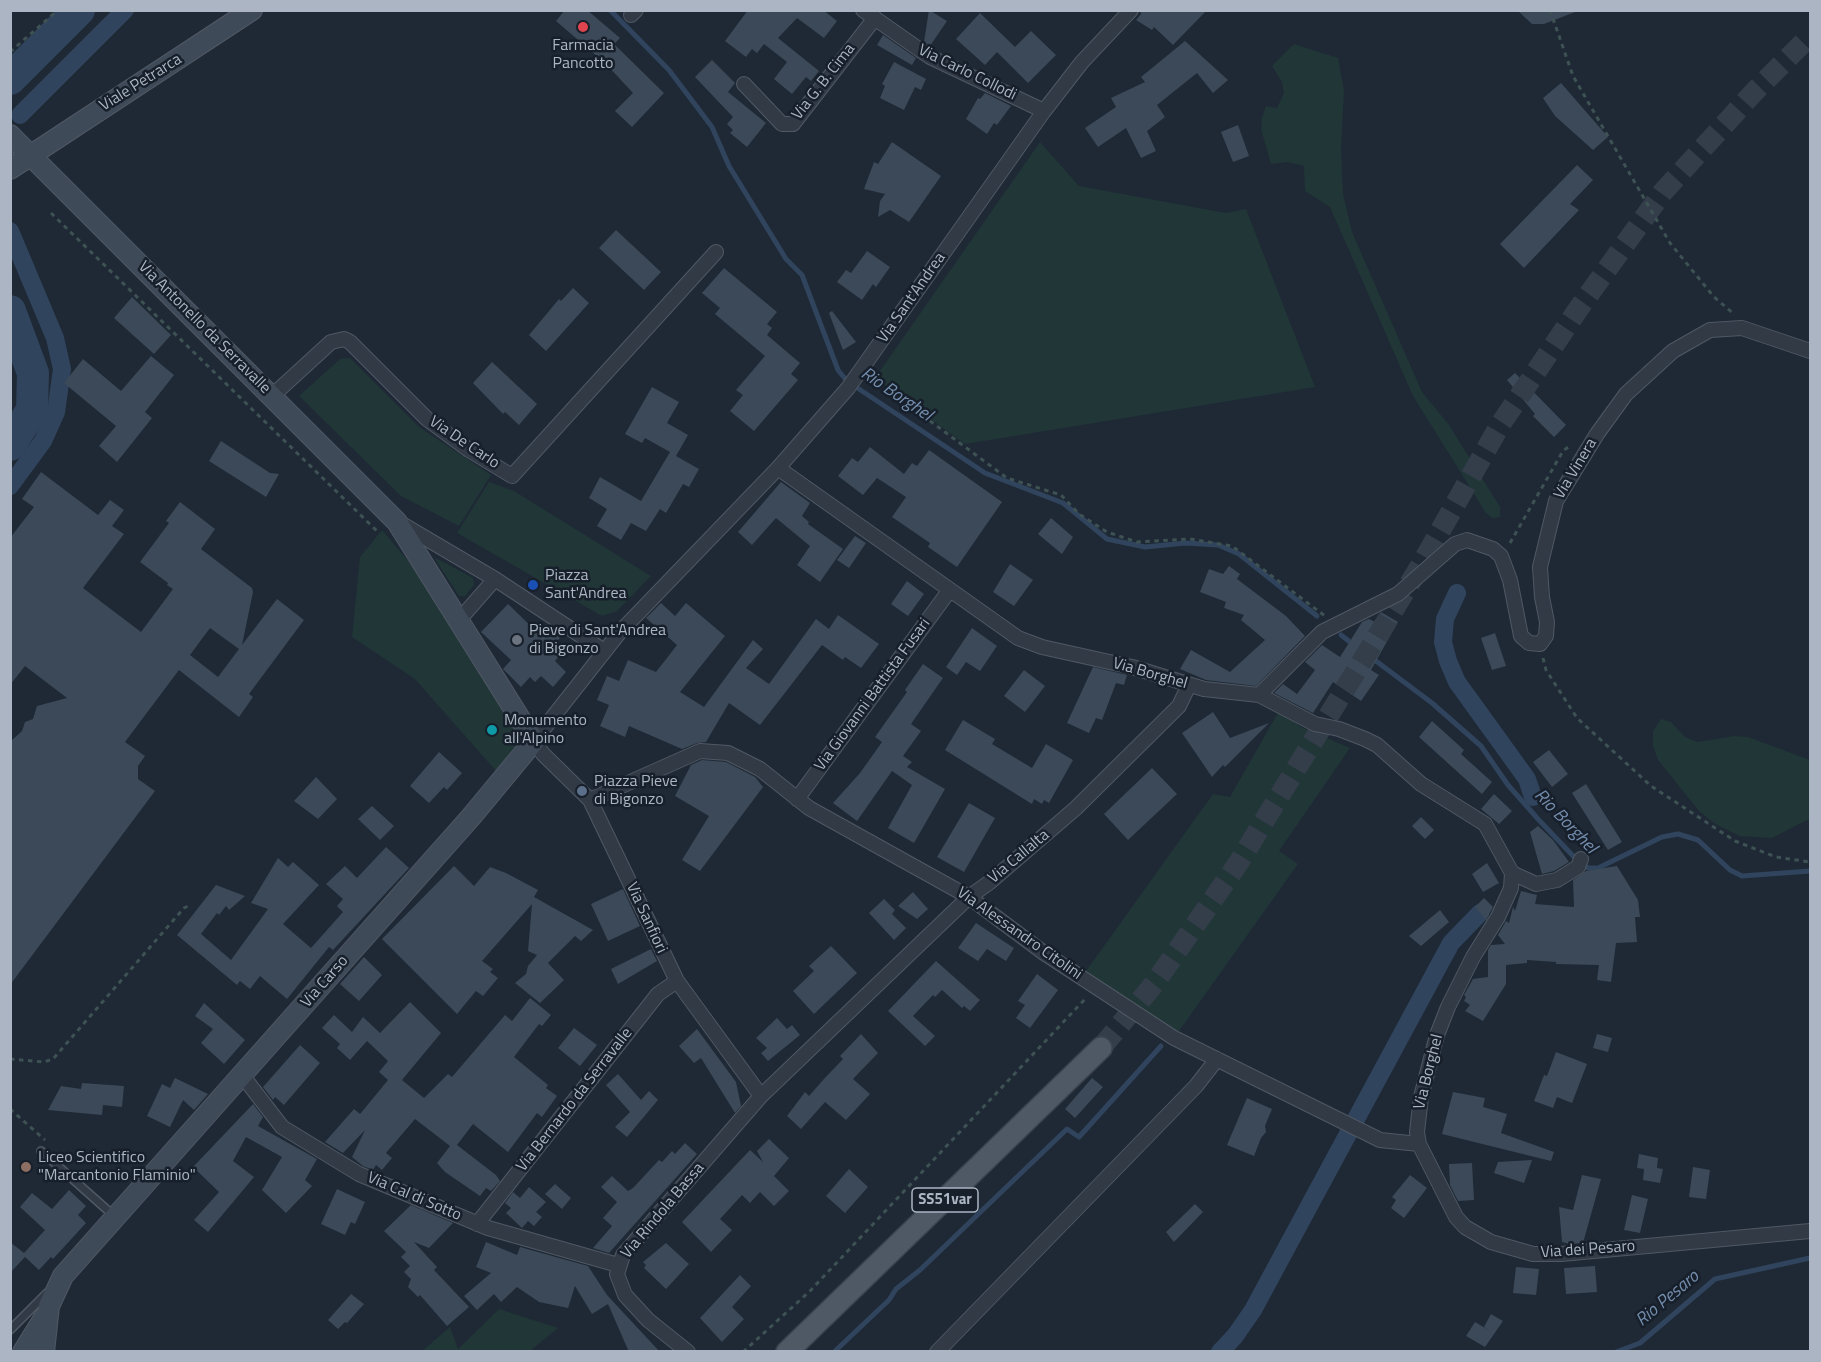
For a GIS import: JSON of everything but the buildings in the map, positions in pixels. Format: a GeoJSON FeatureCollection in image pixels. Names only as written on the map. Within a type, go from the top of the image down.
{"type":"FeatureCollection","features":[{"type":"Feature","properties":{"kind":"main road","name":"SS51var"},"geometry":{"type":"LineString","coordinates":[[787,1352],[1101,1048]]}},
{"type":"Feature","properties":{"kind":"street","name":"Viale Petrarca"},"geometry":{"type":"LineString","coordinates":[[10,168],[252,10]]}},
{"type":"Feature","properties":{"kind":"street","name":"Via Sant'Andrea"},"geometry":{"type":"LineString","coordinates":[[604,651],[641,609],[778,468],[854,379],[1044,111],[1082,62],[1131,10]]}},
{"type":"Feature","properties":{"kind":"street","name":"Via Carlo Collodi"},"geometry":{"type":"LineString","coordinates":[[869,14],[930,57],[1044,111]]}},
{"type":"Feature","properties":{"kind":"street","name":"Via G. B. Cima"},"geometry":{"type":"LineString","coordinates":[[744,84],[782,124],[793,124],[869,14]]}},
{"type":"Feature","properties":{"kind":"street","name":"Via Antonello da Serravalle"},"geometry":{"type":"LineString","coordinates":[[10,135],[397,522],[460,619],[534,741]]}},
{"type":"Feature","properties":{"kind":"street","name":"Via De Carlo"},"geometry":{"type":"LineString","coordinates":[[272,396],[331,342],[344,339],[350,342],[440,430],[512,476],[716,252]]}},
{"type":"Feature","properties":{"kind":"street","name":"Via Vinera"},"geometry":{"type":"LineString","coordinates":[[1540,644],[1546,636],[1546,629],[1540,567],[1556,501],[1597,434],[1626,394],[1673,351],[1710,330],[1742,328],[1810,351]]}},
{"type":"Feature","properties":{"kind":"street","name":"Via Borghel"},"geometry":{"type":"LineString","coordinates":[[778,468],[949,591],[1028,642],[1132,667],[1188,685],[1215,691],[1259,695],[1314,724],[1339,729],[1377,746],[1421,784],[1485,824],[1512,873],[1511,888],[1498,917],[1460,981],[1437,1035],[1421,1097],[1417,1131],[1419,1144]]}},
{"type":"Feature","properties":{"kind":"street","name":"Via Antonello da Serravalle"},"geometry":{"type":"LineString","coordinates":[[397,522],[495,579],[604,651]]}},
{"type":"Feature","properties":{"kind":"street"},"geometry":{"type":"LineString","coordinates":[[1259,695],[1322,632],[1398,594],[1455,544],[1467,540],[1493,549],[1501,556],[1510,580],[1521,636],[1529,643],[1540,644]]}},
{"type":"Feature","properties":{"kind":"street"},"geometry":{"type":"LineString","coordinates":[[460,619],[495,579]]}},
{"type":"Feature","properties":{"kind":"street","name":"Via Giovanni Battista Fusari"},"geometry":{"type":"LineString","coordinates":[[797,799],[949,591]]}},
{"type":"Feature","properties":{"kind":"street","name":"Via Carso"},"geometry":{"type":"LineString","coordinates":[[23,1352],[47,1313],[63,1276],[117,1218],[463,825],[534,741],[604,651]]}},
{"type":"Feature","properties":{"kind":"street","name":"Via Callalta"},"geometry":{"type":"LineString","coordinates":[[761,1096],[969,897],[990,882],[1076,808],[1179,706],[1188,685]]}},
{"type":"Feature","properties":{"kind":"street","name":"Via Sanfiori"},"geometry":{"type":"LineString","coordinates":[[534,741],[543,754],[590,800],[677,981],[761,1096]]}},
{"type":"Feature","properties":{"kind":"street","name":"Via Alessandro Citolini"},"geometry":{"type":"LineString","coordinates":[[590,800],[657,768],[707,750],[728,753],[759,769],[797,799],[969,897],[1095,988],[1174,1038],[1367,1135],[1393,1144],[1419,1144]]}},
{"type":"Feature","properties":{"kind":"street"},"geometry":{"type":"LineString","coordinates":[[1512,873],[1536,884],[1557,880],[1580,863]]}},
{"type":"Feature","properties":{"kind":"street","name":"Via Bernardo da Serravalle"},"geometry":{"type":"LineString","coordinates":[[477,1224],[658,994],[677,981]]}},
{"type":"Feature","properties":{"kind":"street"},"geometry":{"type":"LineString","coordinates":[[937,1352],[1196,1086],[1217,1059]]}},
{"type":"Feature","properties":{"kind":"street","name":"Via Cal di Sotto"},"geometry":{"type":"LineString","coordinates":[[242,1075],[282,1127],[360,1174],[477,1224],[618,1265]]}},
{"type":"Feature","properties":{"kind":"street","name":"Via Rindola Bassa"},"geometry":{"type":"LineString","coordinates":[[688,1352],[630,1301],[620,1285],[618,1265],[645,1228],[761,1096]]}},
{"type":"Feature","properties":{"kind":"street","name":"Via dei Pesaro"},"geometry":{"type":"LineString","coordinates":[[1419,1144],[1456,1217],[1478,1236],[1505,1248],[1533,1254],[1561,1254],[1810,1232]]}},
{"type":"Feature","properties":{"kind":"street","name":"Via Carso"},"geometry":{"type":"LineString","coordinates":[[44,1352],[47,1313]]}},
{"type":"Feature","properties":{"kind":"lane"},"geometry":{"type":"LineString","coordinates":[[40,1151],[117,1218]]}},
{"type":"Feature","properties":{"kind":"lane"},"geometry":{"type":"LineString","coordinates":[[10,1330],[63,1276]]}},
{"type":"Feature","properties":{"kind":"path"},"geometry":{"type":"LineString","coordinates":[[10,52],[58,10]]}},
{"type":"Feature","properties":{"kind":"path"},"geometry":{"type":"LineString","coordinates":[[1550,10],[1573,76],[1670,243],[1713,297],[1741,319],[1742,328]]}},
{"type":"Feature","properties":{"kind":"path"},"geometry":{"type":"LineString","coordinates":[[51,213],[379,533]]}},
{"type":"Feature","properties":{"kind":"path"},"geometry":{"type":"LineString","coordinates":[[854,379],[1007,478],[1061,495],[1079,514],[1107,532],[1137,542],[1190,539],[1232,546],[1336,624]]}},
{"type":"Feature","properties":{"kind":"path"},"geometry":{"type":"LineString","coordinates":[[1540,644],[1546,670],[1577,718],[1651,786],[1735,841],[1776,857],[1810,862]]}},
{"type":"Feature","properties":{"kind":"path"},"geometry":{"type":"LineString","coordinates":[[10,1059],[44,1062],[53,1059],[184,908],[190,905]]}},
{"type":"Feature","properties":{"kind":"path"},"geometry":{"type":"LineString","coordinates":[[743,1352],[810,1291],[1095,988]]}},
{"type":"Feature","properties":{"kind":"path"},"geometry":{"type":"LineString","coordinates":[[10,1109],[49,1143]]}},
{"type":"Feature","properties":{"kind":"green space"},"geometry":{"type":"Polygon","coordinates":[[[1294,44],[1338,58],[1344,91],[1341,149],[1343,194],[1352,232],[1422,392],[1449,425],[1500,507],[1500,517],[1492,518],[1486,513],[1413,396],[1330,207],[1305,191],[1304,166],[1287,162],[1271,164],[1261,129],[1262,118],[1266,106],[1277,108],[1284,93],[1282,82],[1272,66],[1294,44]]]}},
{"type":"Feature","properties":{"kind":"green space"},"geometry":{"type":"Polygon","coordinates":[[[1040,142],[1079,186],[1226,213],[1246,209],[1315,387],[965,444],[875,378],[1040,142]]]}},
{"type":"Feature","properties":{"kind":"green space"},"geometry":{"type":"Polygon","coordinates":[[[350,358],[419,427],[491,475],[459,526],[401,496],[299,396],[340,359],[350,358]]]}},
{"type":"Feature","properties":{"kind":"green space"},"geometry":{"type":"Polygon","coordinates":[[[489,482],[514,491],[651,576],[617,611],[602,616],[457,533],[489,482]]]}},
{"type":"Feature","properties":{"kind":"green space"},"geometry":{"type":"Polygon","coordinates":[[[382,530],[419,574],[511,721],[516,733],[515,746],[496,771],[415,679],[352,637],[360,557],[382,530]]]}},
{"type":"Feature","properties":{"kind":"green space"},"geometry":{"type":"Polygon","coordinates":[[[436,558],[473,578],[474,585],[465,596],[459,596],[436,558]]]}},
{"type":"Feature","properties":{"kind":"green space"},"geometry":{"type":"Polygon","coordinates":[[[1279,711],[1301,727],[1350,748],[1279,851],[1298,864],[1174,1038],[1081,978],[1213,794],[1230,797],[1279,711]]]}},
{"type":"Feature","properties":{"kind":"green space"},"geometry":{"type":"Polygon","coordinates":[[[1661,719],[1671,722],[1685,737],[1698,742],[1734,736],[1748,737],[1810,760],[1810,821],[1807,820],[1772,838],[1740,836],[1715,824],[1699,811],[1658,760],[1653,746],[1653,731],[1661,719]]]}},
{"type":"Feature","properties":{"kind":"green space"},"geometry":{"type":"Polygon","coordinates":[[[499,1309],[558,1328],[530,1351],[422,1351],[450,1327],[458,1349],[499,1309]]]}},
{"type":"Feature","properties":{"kind":"waterway"},"geometry":{"type":"LineString","coordinates":[[10,79],[79,10]]}},
{"type":"Feature","properties":{"kind":"waterway"},"geometry":{"type":"LineString","coordinates":[[20,115],[125,10]]}},
{"type":"Feature","properties":{"kind":"waterway","name":"Rio Borghel"},"geometry":{"type":"LineString","coordinates":[[610,10],[669,70],[712,127],[729,166],[786,259],[802,275],[838,370],[847,381],[985,473],[1063,503],[1107,539],[1145,547],[1186,543],[1218,545],[1239,554],[1317,616]]}},
{"type":"Feature","properties":{"kind":"waterway"},"geometry":{"type":"LineString","coordinates":[[10,231],[55,338],[62,369],[56,412],[43,441],[10,486]]}},
{"type":"Feature","properties":{"kind":"waterway"},"geometry":{"type":"LineString","coordinates":[[10,311],[33,373],[32,410],[10,445]]}},
{"type":"Feature","properties":{"kind":"waterway"},"geometry":{"type":"LineString","coordinates":[[1457,593],[1445,619],[1443,642],[1448,661],[1457,682],[1527,779],[1533,797]]}},
{"type":"Feature","properties":{"kind":"waterway","name":"Rio Borghel"},"geometry":{"type":"LineString","coordinates":[[1341,635],[1355,646]]}},
{"type":"Feature","properties":{"kind":"waterway","name":"Rio Borghel"},"geometry":{"type":"LineString","coordinates":[[1372,658],[1432,703],[1481,746],[1508,785],[1575,858],[1588,868],[1598,868],[1662,837],[1678,834],[1698,840],[1730,870],[1742,876],[1810,871]]}},
{"type":"Feature","properties":{"kind":"waterway"},"geometry":{"type":"LineString","coordinates":[[1220,1352],[1235,1336],[1253,1310],[1451,943],[1480,913]]}},
{"type":"Feature","properties":{"kind":"waterway"},"geometry":{"type":"LineString","coordinates":[[834,1352],[889,1300],[896,1289],[920,1270],[1067,1129],[1079,1137],[1161,1046]]}},
{"type":"Feature","properties":{"kind":"waterway","name":"Rio Pesaro"},"geometry":{"type":"LineString","coordinates":[[1616,1352],[1640,1343],[1715,1279],[1810,1258]]}},
{"type":"Feature","properties":{"kind":"tunnel"},"geometry":{"type":"LineString","coordinates":[[1101,1048],[1154,984],[1239,862],[1421,565],[1500,425],[1579,308],[1662,193],[1755,91],[1810,36]]}},
{"type":"Feature","properties":{"kind":"place","name":"Farmacia Pancotto"},"geometry":{"type":"Point","coordinates":[583,27]}},
{"type":"Feature","properties":{"kind":"place","name":"Piazza Sant'Andrea"},"geometry":{"type":"Point","coordinates":[533,585]}},
{"type":"Feature","properties":{"kind":"place","name":"Pieve di Sant'Andrea di Bigonzo"},"geometry":{"type":"Point","coordinates":[517,640]}},
{"type":"Feature","properties":{"kind":"place","name":"Monumento all'Alpino"},"geometry":{"type":"Point","coordinates":[492,730]}},
{"type":"Feature","properties":{"kind":"place","name":"Piazza Pieve di Bigonzo"},"geometry":{"type":"Point","coordinates":[582,791]}},
{"type":"Feature","properties":{"kind":"place","name":"Liceo Scientifico \"Marcantonio Flaminio\""},"geometry":{"type":"Point","coordinates":[26,1167]}}]}
